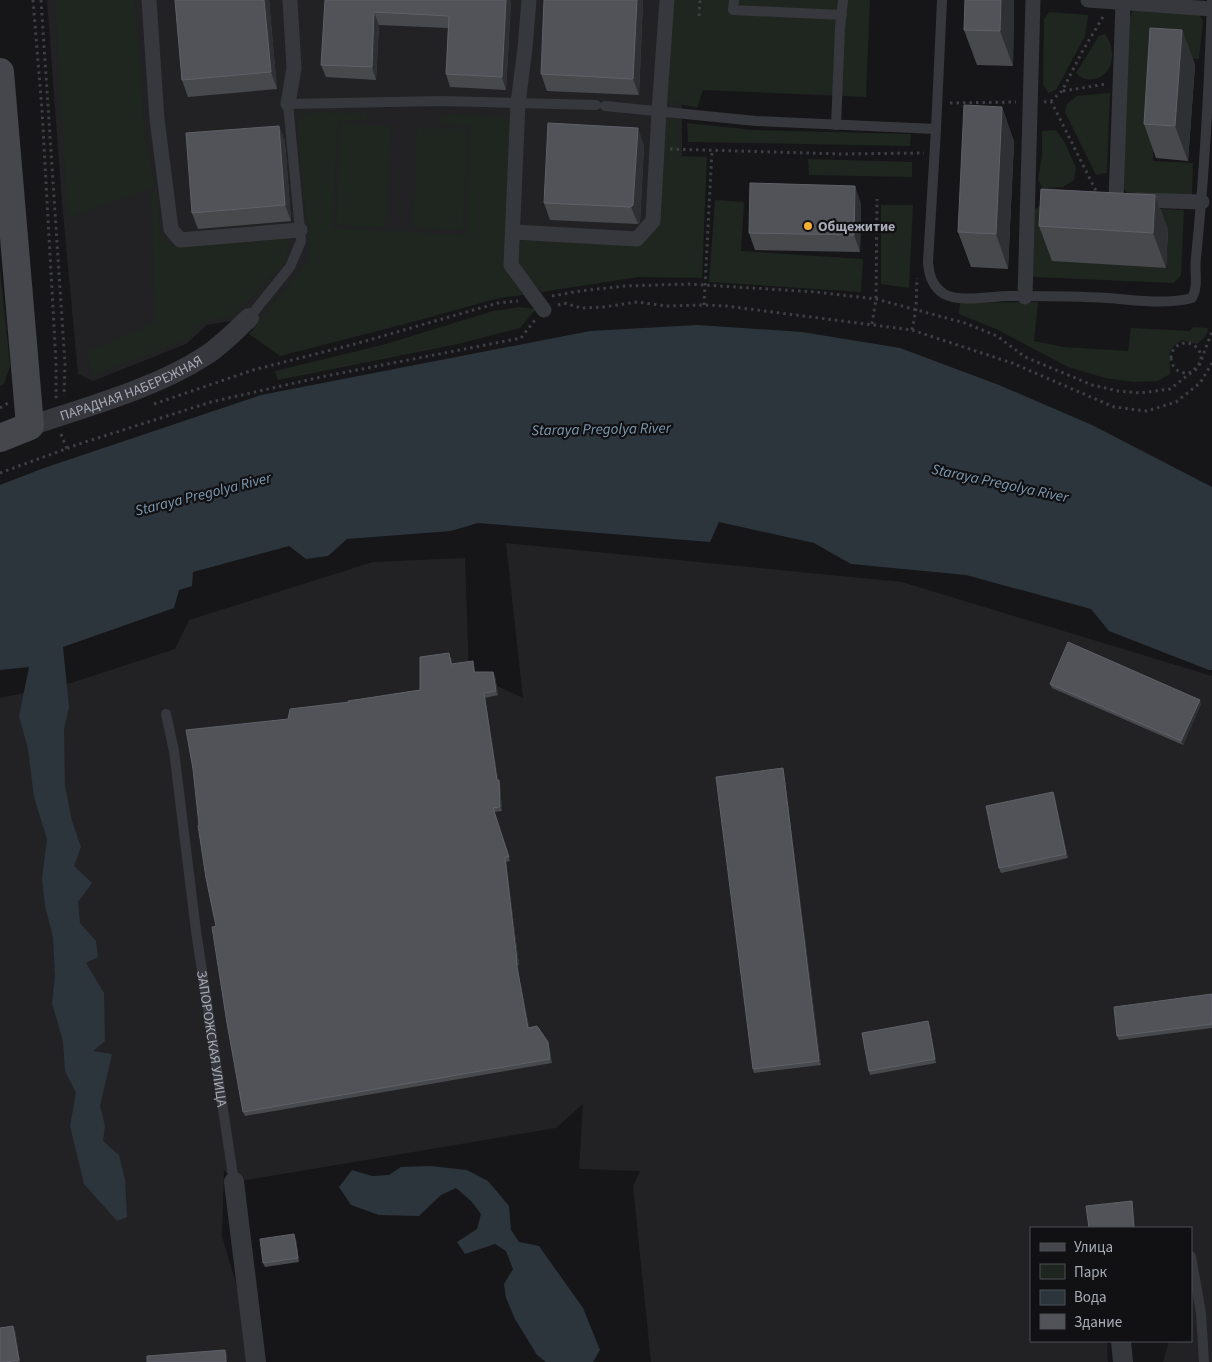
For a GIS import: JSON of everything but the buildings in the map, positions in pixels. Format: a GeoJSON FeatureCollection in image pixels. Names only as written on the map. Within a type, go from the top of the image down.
{"type":"FeatureCollection","features":[{"type":"Feature","properties":{"kind":"main road"},"geometry":{"type":"LineString","coordinates":[[0,72],[41,432]]}},
{"type":"Feature","properties":{"kind":"main road","name":"ПАРАДНАЯ НАБЕРЕЖНАЯ"},"geometry":{"type":"LineString","coordinates":[[0,438],[41,432]]}},
{"type":"Feature","properties":{"kind":"street"},"geometry":{"type":"LineString","coordinates":[[149,0],[157,119],[172,229],[180,240],[300,230]]}},
{"type":"Feature","properties":{"kind":"street"},"geometry":{"type":"LineString","coordinates":[[288,104],[294,68],[290,0]]}},
{"type":"Feature","properties":{"kind":"street"},"geometry":{"type":"LineString","coordinates":[[529,0],[518,103],[511,265],[540,305]]}},
{"type":"Feature","properties":{"kind":"street"},"geometry":{"type":"LineString","coordinates":[[513,232],[637,239],[653,221],[667,0]]}},
{"type":"Feature","properties":{"kind":"street"},"geometry":{"type":"LineString","coordinates":[[1025,297],[1033,0]]}},
{"type":"Feature","properties":{"kind":"street"},"geometry":{"type":"LineString","coordinates":[[1088,0],[1212,9]]}},
{"type":"Feature","properties":{"kind":"street"},"geometry":{"type":"LineString","coordinates":[[1116,200],[1120,82],[1118,2]]}},
{"type":"Feature","properties":{"kind":"street"},"geometry":{"type":"LineString","coordinates":[[1028,197],[1046,197]]}},
{"type":"Feature","properties":{"kind":"street"},"geometry":{"type":"LineString","coordinates":[[1100,199],[1202,202]]}},
{"type":"Feature","properties":{"kind":"street","name":"ПАРАДНАЯ НАБЕРЕЖНАЯ"},"geometry":{"type":"LineString","coordinates":[[41,432],[167,378],[206,356],[249,318]]}},
{"type":"Feature","properties":{"kind":"street","name":"ЗАПОРОЖСКАЯ УЛИЦА"},"geometry":{"type":"LineString","coordinates":[[234,1182],[256,1362]]}},
{"type":"Feature","properties":{"kind":"street"},"geometry":{"type":"LineString","coordinates":[[1121,1342],[1123,1362]]}},
{"type":"Feature","properties":{"kind":"lane"},"geometry":{"type":"LineString","coordinates":[[734,0],[733,10],[842,15]]}},
{"type":"Feature","properties":{"kind":"lane"},"geometry":{"type":"LineString","coordinates":[[836,125],[843,0]]}},
{"type":"Feature","properties":{"kind":"lane"},"geometry":{"type":"LineString","coordinates":[[942,0],[928,262],[929,276],[935,286],[945,294],[960,298],[1105,298],[1171,302],[1192,298],[1196,290],[1195,261],[1202,202],[1212,1]]}},
{"type":"Feature","properties":{"kind":"lane"},"geometry":{"type":"LineString","coordinates":[[249,318],[290,267],[301,242],[288,104],[442,102],[600,106],[756,121],[936,129]]}},
{"type":"Feature","properties":{"kind":"lane","name":"ЗАПОРОЖСКАЯ УЛИЦА"},"geometry":{"type":"LineString","coordinates":[[166,714],[174,751],[196,931],[234,1182]]}},
{"type":"Feature","properties":{"kind":"lane"},"geometry":{"type":"LineString","coordinates":[[1192,1262],[1201,1313],[1204,1362]]}},
{"type":"Feature","properties":{"kind":"path"},"geometry":{"type":"LineString","coordinates":[[33,0],[43,129],[56,362],[61,422],[67,449]]}},
{"type":"Feature","properties":{"kind":"path"},"geometry":{"type":"LineString","coordinates":[[41,0],[64,354],[61,422]]}},
{"type":"Feature","properties":{"kind":"path"},"geometry":{"type":"LineString","coordinates":[[699,16],[700,0]]}},
{"type":"Feature","properties":{"kind":"path"},"geometry":{"type":"LineString","coordinates":[[950,102],[1051,102],[1062,91],[1082,52],[1118,2]]}},
{"type":"Feature","properties":{"kind":"path"},"geometry":{"type":"LineString","coordinates":[[1062,91],[1120,82]]}},
{"type":"Feature","properties":{"kind":"path"},"geometry":{"type":"LineString","coordinates":[[1051,102],[1100,199]]}},
{"type":"Feature","properties":{"kind":"path"},"geometry":{"type":"LineString","coordinates":[[657,149],[842,154],[934,154]]}},
{"type":"Feature","properties":{"kind":"path"},"geometry":{"type":"LineString","coordinates":[[704,305],[712,150]]}},
{"type":"Feature","properties":{"kind":"path"},"geometry":{"type":"LineString","coordinates":[[872,324],[876,299],[877,199]]}},
{"type":"Feature","properties":{"kind":"path"},"geometry":{"type":"LineString","coordinates":[[540,305],[580,291],[662,284],[816,292],[876,299],[965,323],[997,336],[1025,357],[1092,385],[1118,391],[1140,393],[1170,389],[1192,372],[1200,363],[1212,332]]}},
{"type":"Feature","properties":{"kind":"path"},"geometry":{"type":"LineString","coordinates":[[150,405],[253,370],[355,344],[498,303],[540,305],[564,303],[581,308],[637,302],[666,306],[704,305],[912,330],[1012,363],[1114,407],[1147,411],[1176,402],[1200,383],[1212,362]]}},
{"type":"Feature","properties":{"kind":"path"},"geometry":{"type":"LineString","coordinates":[[0,473],[211,402],[321,377],[521,338],[538,316],[540,305]]}},
{"type":"Feature","properties":{"kind":"path"},"geometry":{"type":"LineString","coordinates":[[1192,372],[1182,372],[1174,367],[1171,357],[1175,348],[1184,344],[1194,346],[1200,353],[1200,363]]}},
{"type":"Feature","properties":{"kind":"path"},"geometry":{"type":"LineString","coordinates":[[41,432],[61,422]]}},
{"type":"Feature","properties":{"kind":"shaded area"},"geometry":{"type":"Polygon","coordinates":[[[47,0],[687,0],[682,95],[682,270],[609,270],[476,288],[268,328],[249,318],[207,325],[186,344],[93,381],[78,374],[62,202],[47,0]]]}},
{"type":"Feature","properties":{"kind":"shaded area"},"geometry":{"type":"Polygon","coordinates":[[[506,543],[902,582],[1212,676],[1212,1362],[1163,1362],[1169,1342],[1192,1342],[1192,1227],[1030,1227],[1030,1342],[1107,1342],[1108,1362],[651,1362],[633,1186],[640,1171],[579,1169],[583,1104],[556,1128],[234,1182],[224,1170],[222,1236],[238,1290],[247,1362],[0,1362],[0,698],[74,682],[175,649],[189,620],[373,562],[465,558],[469,673],[523,698],[506,543]]]}},
{"type":"Feature","properties":{"kind":"green space"},"geometry":{"type":"Polygon","coordinates":[[[55,0],[135,0],[145,141],[155,187],[68,218],[55,0]]]}},
{"type":"Feature","properties":{"kind":"green space"},"geometry":{"type":"Polygon","coordinates":[[[673,0],[870,0],[866,97],[703,90],[697,108],[666,102],[673,0]]]}},
{"type":"Feature","properties":{"kind":"green space"},"geometry":{"type":"Polygon","coordinates":[[[1139,9],[1197,13],[1203,20],[1199,59],[1157,56],[1153,161],[1193,163],[1192,195],[1133,194],[1126,192],[1122,186],[1129,20],[1132,12],[1139,9]]]}},
{"type":"Feature","properties":{"kind":"green space"},"geometry":{"type":"Polygon","coordinates":[[[1049,12],[1088,15],[1085,36],[1056,90],[1048,93],[1043,84],[1044,19],[1049,12]]]}},
{"type":"Feature","properties":{"kind":"green space"},"geometry":{"type":"Polygon","coordinates":[[[1105,34],[1109,40],[1112,54],[1112,61],[1106,73],[1094,79],[1082,78],[1076,73],[1099,36],[1105,34]]]}},
{"type":"Feature","properties":{"kind":"green space"},"geometry":{"type":"Polygon","coordinates":[[[1110,93],[1107,173],[1096,175],[1065,112],[1067,104],[1077,96],[1110,93]]]}},
{"type":"Feature","properties":{"kind":"green space"},"geometry":{"type":"Polygon","coordinates":[[[310,112],[366,113],[366,120],[338,120],[332,228],[467,235],[471,126],[441,124],[441,114],[501,117],[511,123],[504,264],[508,274],[523,295],[499,298],[280,356],[249,334],[310,259],[297,121],[310,112]]]}},
{"type":"Feature","properties":{"kind":"green space"},"geometry":{"type":"Polygon","coordinates":[[[663,118],[679,118],[679,156],[707,157],[702,278],[639,277],[541,292],[516,262],[517,245],[521,240],[639,244],[658,226],[663,118]]]}},
{"type":"Feature","properties":{"kind":"green space"},"geometry":{"type":"Polygon","coordinates":[[[687,123],[753,130],[911,134],[910,146],[688,142],[687,123]]]}},
{"type":"Feature","properties":{"kind":"green space"},"geometry":{"type":"Polygon","coordinates":[[[341,124],[391,126],[385,228],[336,225],[341,124]]]}},
{"type":"Feature","properties":{"kind":"green space"},"geometry":{"type":"Polygon","coordinates":[[[417,128],[467,129],[463,230],[413,228],[417,128]]]}},
{"type":"Feature","properties":{"kind":"green space"},"geometry":{"type":"Polygon","coordinates":[[[1056,130],[1065,143],[1076,168],[1074,180],[1063,187],[1043,189],[1038,180],[1042,156],[1042,131],[1056,130]]]}},
{"type":"Feature","properties":{"kind":"green space"},"geometry":{"type":"Polygon","coordinates":[[[808,159],[912,162],[912,177],[809,175],[808,159]]]}},
{"type":"Feature","properties":{"kind":"green space"},"geometry":{"type":"Polygon","coordinates":[[[151,191],[157,191],[160,233],[173,246],[288,239],[287,260],[233,316],[206,321],[183,341],[92,376],[87,351],[130,334],[155,321],[151,191]]]}},
{"type":"Feature","properties":{"kind":"green space"},"geometry":{"type":"Polygon","coordinates":[[[715,200],[744,202],[741,251],[863,259],[861,292],[709,282],[715,200]]]}},
{"type":"Feature","properties":{"kind":"green space"},"geometry":{"type":"Polygon","coordinates":[[[881,205],[913,205],[909,288],[881,284],[881,205]]]}},
{"type":"Feature","properties":{"kind":"green space"},"geometry":{"type":"Polygon","coordinates":[[[1041,205],[1184,210],[1181,275],[1174,283],[1032,277],[1034,210],[1041,205]]]}},
{"type":"Feature","properties":{"kind":"green space"},"geometry":{"type":"Polygon","coordinates":[[[0,269],[10,366],[4,384],[0,386],[0,269]]]}},
{"type":"Feature","properties":{"kind":"green space"},"geometry":{"type":"Polygon","coordinates":[[[1038,302],[1034,341],[1063,347],[1128,351],[1131,328],[1190,331],[1193,327],[1208,328],[1208,331],[1197,344],[1182,340],[1173,347],[1170,354],[1170,374],[1158,381],[1133,382],[1105,378],[1068,367],[996,329],[959,314],[960,303],[1038,302]]]}},
{"type":"Feature","properties":{"kind":"green space"},"geometry":{"type":"Polygon","coordinates":[[[519,307],[536,309],[520,328],[458,344],[278,380],[275,371],[386,344],[493,311],[519,307]]]}},
{"type":"Feature","properties":{"kind":"water","name":"Staraya Pregolya River"},"geometry":{"type":"Polygon","coordinates":[[[697,325],[802,332],[900,348],[999,385],[1092,425],[1212,487],[1212,670],[1109,631],[1091,609],[966,575],[851,564],[814,543],[719,522],[710,542],[478,523],[451,531],[347,539],[328,556],[306,559],[289,546],[193,572],[192,586],[179,590],[174,608],[63,647],[69,707],[64,729],[65,786],[72,821],[81,847],[74,866],[92,883],[78,902],[80,923],[96,941],[98,957],[86,963],[104,993],[105,1041],[93,1051],[112,1054],[100,1106],[105,1126],[103,1141],[119,1155],[125,1180],[127,1217],[117,1221],[84,1184],[70,1126],[76,1093],[65,1071],[63,1041],[52,1003],[55,976],[53,937],[45,906],[42,878],[47,839],[34,797],[28,749],[19,716],[29,667],[0,670],[0,485],[44,468],[261,395],[590,331],[697,325]]]}},
{"type":"Feature","properties":{"kind":"water"},"geometry":{"type":"Polygon","coordinates":[[[430,1166],[467,1170],[488,1181],[509,1206],[511,1230],[519,1242],[539,1246],[583,1308],[600,1350],[593,1362],[546,1362],[537,1355],[515,1319],[506,1298],[504,1284],[513,1269],[506,1251],[495,1244],[465,1254],[457,1242],[477,1229],[481,1214],[471,1201],[456,1188],[441,1195],[419,1216],[379,1215],[351,1205],[339,1187],[352,1170],[372,1176],[389,1175],[401,1167],[430,1166]]]}},
{"type":"Feature","properties":{"kind":"place","name":"Общежитие"},"geometry":{"type":"Point","coordinates":[808,226]}}]}
